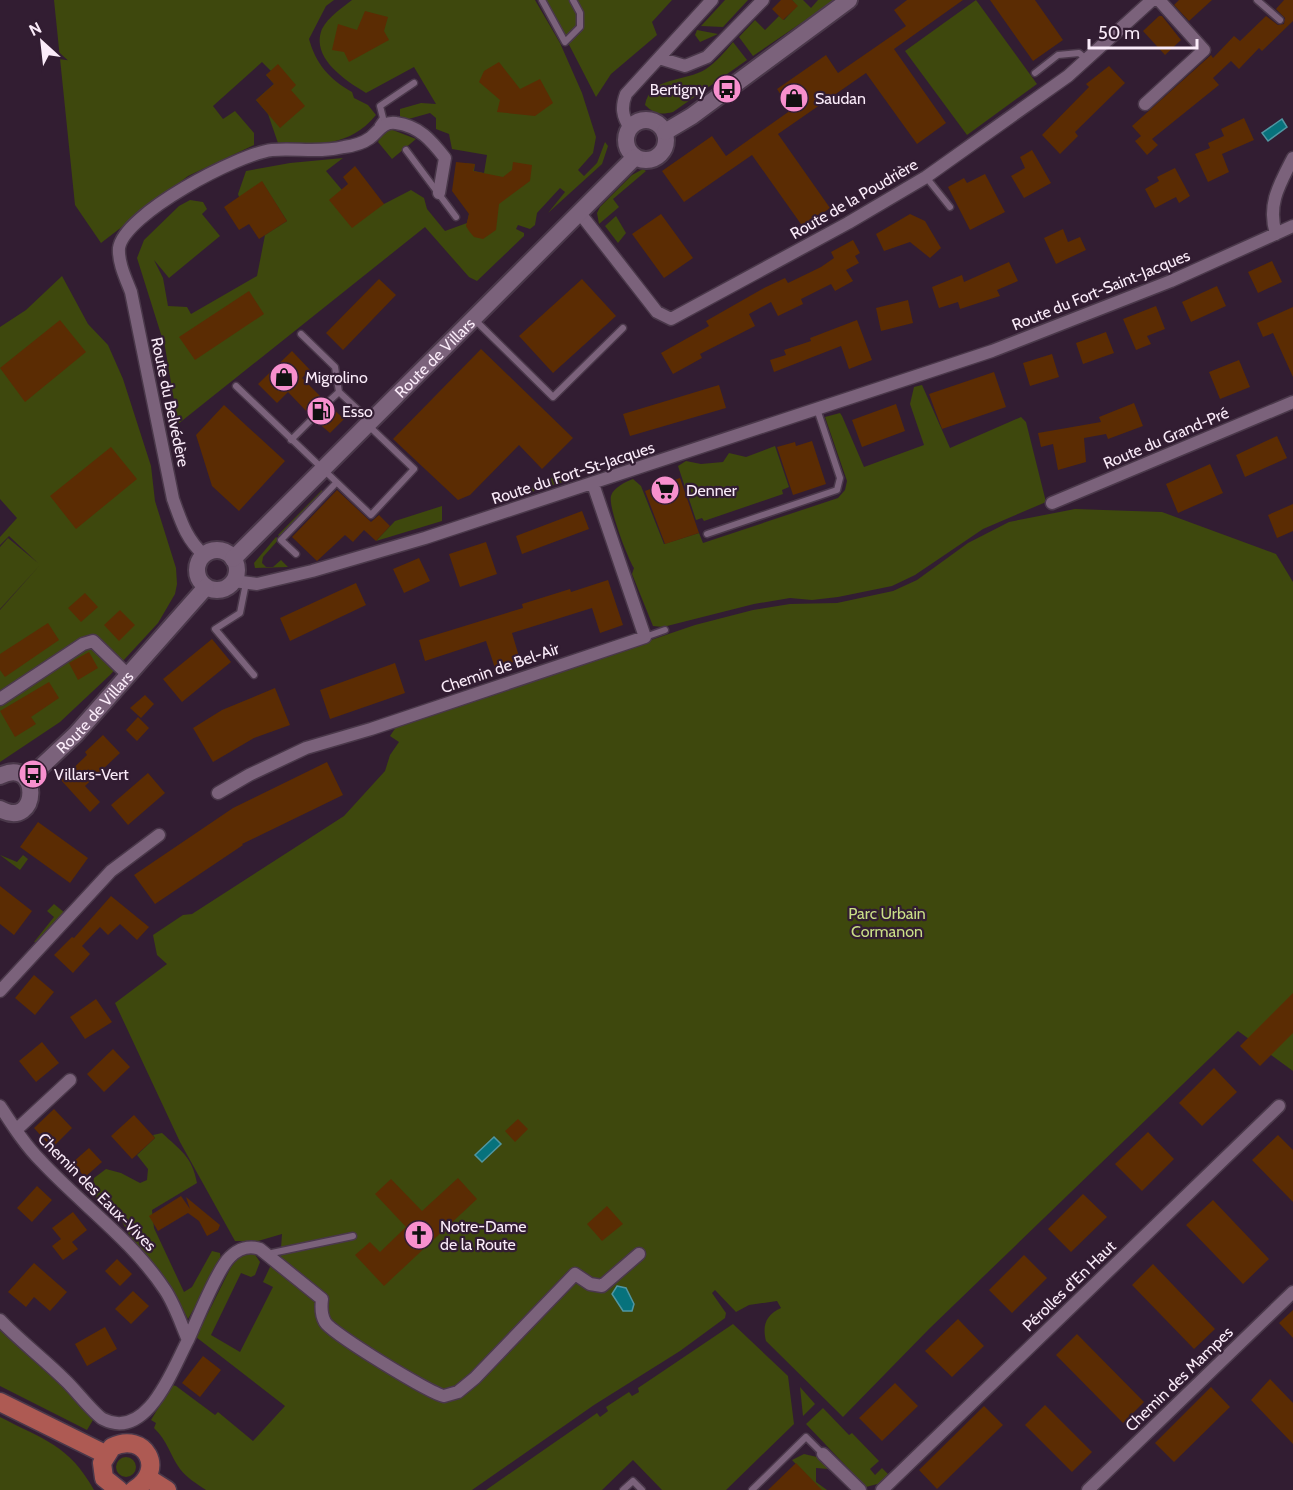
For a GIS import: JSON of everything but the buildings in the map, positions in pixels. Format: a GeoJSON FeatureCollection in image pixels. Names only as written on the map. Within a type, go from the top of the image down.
{"type":"FeatureCollection","features":[{"type":"Feature","properties":{"kind":"main road"},"geometry":{"type":"LineString","coordinates":[[665,132],[692,116],[849,0]]}},
{"type":"Feature","properties":{"kind":"main road"},"geometry":{"type":"LineString","coordinates":[[647,119],[659,124],[665,132],[665,147],[657,157],[645,160],[635,157],[626,142],[630,128],[637,121],[647,119]]}},
{"type":"Feature","properties":{"kind":"main road","name":"Route de Villars"},"geometry":{"type":"LineString","coordinates":[[233,558],[635,157]]}},
{"type":"Feature","properties":{"kind":"main road"},"geometry":{"type":"LineString","coordinates":[[216,550],[229,554],[233,558],[240,581],[221,590],[206,587],[199,580],[198,562],[204,555],[216,550]]}},
{"type":"Feature","properties":{"kind":"main road","name":"Route de Villars"},"geometry":{"type":"LineString","coordinates":[[27,780],[70,740],[206,587]]}},
{"type":"Feature","properties":{"kind":"main road"},"geometry":{"type":"LineString","coordinates":[[0,776],[15,773],[27,780],[32,792],[28,805],[16,812],[1,812]]}},
{"type":"Feature","properties":{"kind":"main road"},"geometry":{"type":"LineString","coordinates":[[0,1402],[105,1454]]}},
{"type":"Feature","properties":{"kind":"main road"},"geometry":{"type":"LineString","coordinates":[[119,1490],[104,1478],[102,1470],[105,1454],[120,1443],[138,1445],[149,1456],[151,1464],[141,1484],[167,1490]]}},
{"type":"Feature","properties":{"kind":"street"},"geometry":{"type":"LineString","coordinates":[[630,128],[623,117],[622,104],[626,94],[712,0]]}},
{"type":"Feature","properties":{"kind":"street"},"geometry":{"type":"LineString","coordinates":[[659,58],[686,66],[707,57],[763,0]]}},
{"type":"Feature","properties":{"kind":"street","name":"Route de la Poudrière"},"geometry":{"type":"LineString","coordinates":[[579,212],[657,312],[671,319],[848,223],[926,177],[1008,121],[1068,76],[1152,0]]}},
{"type":"Feature","properties":{"kind":"street"},"geometry":{"type":"LineString","coordinates":[[1146,104],[1204,50],[1159,0]]}},
{"type":"Feature","properties":{"kind":"street"},"geometry":{"type":"LineString","coordinates":[[369,139],[380,128],[392,122],[414,126],[431,140],[445,158],[439,193]]}},
{"type":"Feature","properties":{"kind":"street","name":"Route du Belvédère"},"geometry":{"type":"LineString","coordinates":[[204,555],[192,545],[184,532],[173,499],[119,248],[124,234],[164,201],[216,169],[272,150],[317,151],[345,147],[369,139]]}},
{"type":"Feature","properties":{"kind":"street"},"geometry":{"type":"LineString","coordinates":[[1276,234],[1271,218],[1275,192],[1293,158]]}},
{"type":"Feature","properties":{"kind":"street","name":"Route du Fort-Saint-Jacques"},"geometry":{"type":"LineString","coordinates":[[917,376],[1013,343],[1171,281],[1293,226]]}},
{"type":"Feature","properties":{"kind":"street","name":"Route du Fort-St-Jacques"},"geometry":{"type":"LineString","coordinates":[[240,581],[257,584],[312,571],[593,484],[917,376]]}},
{"type":"Feature","properties":{"kind":"street","name":"Route du Grand-Pré"},"geometry":{"type":"LineString","coordinates":[[1052,503],[1290,408]]}},
{"type":"Feature","properties":{"kind":"street"},"geometry":{"type":"LineString","coordinates":[[593,484],[645,637]]}},
{"type":"Feature","properties":{"kind":"street","name":"Chemin de Bel-Air"},"geometry":{"type":"LineString","coordinates":[[218,793],[249,775],[306,748],[371,729],[645,637]]}},
{"type":"Feature","properties":{"kind":"street"},"geometry":{"type":"LineString","coordinates":[[0,699],[83,644],[93,641],[129,676]]}},
{"type":"Feature","properties":{"kind":"street"},"geometry":{"type":"LineString","coordinates":[[0,991],[111,871],[159,835]]}},
{"type":"Feature","properties":{"kind":"street","name":"Chemin des Eaux-Vives"},"geometry":{"type":"LineString","coordinates":[[16,1130],[69,1080]]}},
{"type":"Feature","properties":{"kind":"street","name":"Chemin des Eaux-Vives"},"geometry":{"type":"LineString","coordinates":[[0,1106],[41,1162],[120,1236],[150,1268],[167,1292],[188,1340]]}},
{"type":"Feature","properties":{"kind":"street","name":"Pérolles d'En Haut"},"geometry":{"type":"LineString","coordinates":[[882,1490],[1280,1106]]}},
{"type":"Feature","properties":{"kind":"street"},"geometry":{"type":"LineString","coordinates":[[0,1320],[65,1380],[101,1418],[111,1422],[136,1419],[152,1407],[232,1255],[253,1246],[267,1254],[322,1299],[321,1309],[325,1323],[344,1339],[381,1360],[418,1386],[444,1396],[458,1392],[475,1378],[575,1274],[590,1284],[602,1286],[639,1254]]}},
{"type":"Feature","properties":{"kind":"street","name":"Chemin des Mampes"},"geometry":{"type":"LineString","coordinates":[[1088,1490],[1293,1292]]}},
{"type":"Feature","properties":{"kind":"street"},"geometry":{"type":"LineString","coordinates":[[823,1454],[860,1490]]}},
{"type":"Feature","properties":{"kind":"lane"},"geometry":{"type":"LineString","coordinates":[[542,0],[565,42],[580,27],[580,13],[573,0]]}},
{"type":"Feature","properties":{"kind":"lane"},"geometry":{"type":"LineString","coordinates":[[1257,0],[1280,20]]}},
{"type":"Feature","properties":{"kind":"lane"},"geometry":{"type":"LineString","coordinates":[[1035,73],[1058,56],[1079,53],[1086,59]]}},
{"type":"Feature","properties":{"kind":"lane"},"geometry":{"type":"LineString","coordinates":[[369,139],[383,118],[380,106],[414,83]]}},
{"type":"Feature","properties":{"kind":"lane"},"geometry":{"type":"LineString","coordinates":[[406,150],[456,217]]}},
{"type":"Feature","properties":{"kind":"lane"},"geometry":{"type":"LineString","coordinates":[[926,177],[950,207]]}},
{"type":"Feature","properties":{"kind":"lane"},"geometry":{"type":"LineString","coordinates":[[472,318],[553,398],[623,328]]}},
{"type":"Feature","properties":{"kind":"lane"},"geometry":{"type":"LineString","coordinates":[[237,386],[368,517],[414,470],[339,392],[335,367],[302,334]]}},
{"type":"Feature","properties":{"kind":"lane"},"geometry":{"type":"LineString","coordinates":[[327,403],[339,392]]}},
{"type":"Feature","properties":{"kind":"lane"},"geometry":{"type":"LineString","coordinates":[[707,534],[837,490],[840,478],[817,409]]}},
{"type":"Feature","properties":{"kind":"lane"},"geometry":{"type":"LineString","coordinates":[[291,440],[313,418]]}},
{"type":"Feature","properties":{"kind":"lane"},"geometry":{"type":"LineString","coordinates":[[296,554],[281,540],[336,483]]}},
{"type":"Feature","properties":{"kind":"lane"},"geometry":{"type":"LineString","coordinates":[[240,581],[240,613],[215,629],[254,675]]}},
{"type":"Feature","properties":{"kind":"lane"},"geometry":{"type":"LineString","coordinates":[[645,637],[665,630]]}},
{"type":"Feature","properties":{"kind":"lane"},"geometry":{"type":"LineString","coordinates":[[267,1254],[354,1236]]}},
{"type":"Feature","properties":{"kind":"lane"},"geometry":{"type":"LineString","coordinates":[[752,1490],[806,1437],[823,1454]]}},
{"type":"Feature","properties":{"kind":"lane"},"geometry":{"type":"LineString","coordinates":[[624,1490],[633,1481],[642,1490]]}},
{"type":"Feature","properties":{"kind":"green space"},"geometry":{"type":"Polygon","coordinates":[[[54,0],[334,0],[326,6],[309,39],[312,48],[324,70],[352,92],[354,98],[368,105],[376,115],[355,133],[332,142],[279,146],[268,114],[256,100],[274,84],[266,75],[271,71],[262,62],[213,106],[223,119],[235,111],[254,133],[254,145],[188,176],[101,243],[75,205],[54,0]]]}},
{"type":"Feature","properties":{"kind":"green space"},"geometry":{"type":"Polygon","coordinates":[[[352,0],[535,0],[560,43],[582,93],[596,137],[593,153],[578,170],[584,176],[597,163],[605,142],[608,146],[602,164],[548,213],[565,192],[560,188],[537,213],[535,225],[530,229],[518,225],[516,229],[524,233],[524,236],[477,281],[469,277],[425,227],[178,424],[165,347],[137,258],[144,240],[179,206],[190,200],[203,202],[207,209],[202,214],[220,236],[169,278],[154,260],[163,278],[168,306],[187,307],[191,314],[257,276],[265,235],[287,221],[262,182],[242,206],[238,194],[246,171],[290,163],[343,158],[326,171],[342,190],[384,204],[411,190],[424,198],[427,209],[445,231],[467,223],[469,214],[460,163],[475,164],[474,171],[484,173],[487,155],[452,149],[449,134],[436,129],[436,118],[430,113],[405,120],[400,119],[400,109],[421,103],[436,104],[414,67],[366,93],[340,75],[325,59],[320,40],[322,29],[331,17],[352,0]]]}},
{"type":"Feature","properties":{"kind":"green space"},"geometry":{"type":"Polygon","coordinates":[[[546,0],[672,0],[652,22],[657,35],[611,74],[596,97],[546,0]]]}},
{"type":"Feature","properties":{"kind":"green space"},"geometry":{"type":"Polygon","coordinates":[[[725,0],[748,0],[723,27],[701,26],[725,0]]]}},
{"type":"Feature","properties":{"kind":"green space"},"geometry":{"type":"Polygon","coordinates":[[[792,0],[803,0],[811,8],[818,0],[835,0],[753,56],[739,37],[755,20],[765,30],[779,16],[784,20],[797,6],[792,0]]]}},
{"type":"Feature","properties":{"kind":"green space"},"geometry":{"type":"Polygon","coordinates":[[[976,0],[1037,84],[967,135],[905,51],[976,0]]]}},
{"type":"Feature","properties":{"kind":"green space"},"geometry":{"type":"Polygon","coordinates":[[[697,30],[718,34],[700,42],[695,35],[697,30]]]}},
{"type":"Feature","properties":{"kind":"green space"},"geometry":{"type":"Polygon","coordinates":[[[733,42],[747,60],[673,112],[658,113],[645,105],[654,89],[661,84],[706,69],[733,42]]]}},
{"type":"Feature","properties":{"kind":"green space"},"geometry":{"type":"Polygon","coordinates":[[[385,127],[416,139],[392,159],[378,142],[385,127]]]}},
{"type":"Feature","properties":{"kind":"green space"},"geometry":{"type":"Polygon","coordinates":[[[643,169],[646,171],[613,199],[619,207],[599,224],[597,213],[600,207],[632,175],[643,169]]]}},
{"type":"Feature","properties":{"kind":"green space"},"geometry":{"type":"Polygon","coordinates":[[[616,216],[626,233],[618,243],[605,226],[616,216]]]}},
{"type":"Feature","properties":{"kind":"green space"},"geometry":{"type":"Polygon","coordinates":[[[62,276],[88,324],[108,345],[123,379],[151,466],[155,501],[176,568],[177,584],[175,594],[158,623],[110,675],[60,722],[0,762],[0,610],[40,565],[0,609],[0,547],[8,538],[38,563],[9,536],[0,545],[0,537],[17,518],[0,499],[0,327],[26,310],[62,276]]]}},
{"type":"Feature","properties":{"kind":"green space"},"geometry":{"type":"Polygon","coordinates":[[[922,385],[950,448],[1021,417],[1026,422],[1046,502],[983,529],[915,575],[892,586],[838,597],[812,600],[790,598],[754,604],[663,627],[653,626],[632,574],[634,568],[612,511],[611,496],[617,488],[633,479],[641,486],[664,544],[699,533],[703,543],[838,498],[845,490],[847,481],[825,417],[840,413],[864,467],[924,445],[910,404],[914,387],[922,385]]]}},
{"type":"Feature","properties":{"kind":"green space"},"geometry":{"type":"Polygon","coordinates":[[[775,446],[789,487],[782,490],[783,494],[704,521],[702,518],[696,520],[678,466],[686,461],[701,464],[723,462],[729,453],[746,457],[775,446]]]}},
{"type":"Feature","properties":{"kind":"green space"},"geometry":{"type":"Polygon","coordinates":[[[552,478],[556,481],[565,478],[566,481],[519,496],[518,494],[552,478]]]}},
{"type":"Feature","properties":{"kind":"green space"},"geometry":{"type":"Polygon","coordinates":[[[322,490],[322,494],[280,537],[278,535],[322,490]]]}},
{"type":"Feature","properties":{"kind":"green space"},"geometry":{"type":"Polygon","coordinates":[[[442,506],[442,521],[376,541],[395,521],[442,506]]]}},
{"type":"Feature","properties":{"kind":"green space","name":"Parc Urbain Cormanon"},"geometry":{"type":"Polygon","coordinates":[[[1075,509],[1162,512],[1276,554],[1293,582],[1293,1071],[1238,1031],[929,1329],[843,1417],[766,1341],[766,1321],[781,1308],[777,1301],[749,1305],[736,1312],[715,1290],[712,1293],[726,1313],[725,1318],[680,1351],[594,1405],[472,1490],[206,1490],[192,1481],[180,1469],[154,1428],[156,1423],[151,1420],[172,1385],[215,1415],[218,1412],[253,1441],[285,1406],[196,1337],[231,1267],[240,1256],[254,1253],[260,1262],[255,1275],[251,1277],[241,1273],[211,1335],[240,1352],[273,1287],[263,1282],[270,1267],[280,1263],[282,1234],[258,1241],[235,1241],[180,1142],[115,1003],[167,964],[157,955],[153,935],[183,915],[192,914],[344,816],[385,771],[390,755],[399,742],[390,736],[396,727],[695,625],[753,610],[790,604],[837,603],[893,591],[917,580],[968,543],[1009,522],[1075,509]]]}},
{"type":"Feature","properties":{"kind":"green space"},"geometry":{"type":"Polygon","coordinates":[[[276,537],[279,539],[263,557],[262,563],[266,567],[273,567],[281,560],[288,567],[255,568],[254,563],[276,537]]]}},
{"type":"Feature","properties":{"kind":"green space"},"geometry":{"type":"Polygon","coordinates":[[[0,855],[17,862],[23,855],[28,859],[20,870],[0,855]]]}},
{"type":"Feature","properties":{"kind":"green space"},"geometry":{"type":"Polygon","coordinates":[[[54,904],[65,913],[38,942],[34,942],[54,917],[47,911],[54,904]]]}},
{"type":"Feature","properties":{"kind":"green space"},"geometry":{"type":"Polygon","coordinates":[[[162,1133],[180,1149],[188,1160],[197,1183],[152,1210],[154,1228],[184,1292],[192,1287],[212,1251],[220,1253],[221,1261],[188,1319],[171,1287],[135,1246],[119,1216],[100,1205],[92,1191],[94,1178],[106,1169],[121,1173],[140,1183],[147,1180],[148,1169],[137,1155],[155,1138],[153,1135],[162,1133]]]}},
{"type":"Feature","properties":{"kind":"green space"},"geometry":{"type":"Polygon","coordinates":[[[733,1324],[788,1376],[794,1424],[726,1490],[662,1490],[633,1460],[602,1490],[486,1490],[597,1413],[600,1417],[608,1411],[606,1407],[629,1392],[632,1396],[639,1392],[638,1388],[733,1324]]]}},
{"type":"Feature","properties":{"kind":"green space"},"geometry":{"type":"Polygon","coordinates":[[[0,1329],[70,1391],[93,1420],[87,1430],[0,1386],[0,1329]]]}},
{"type":"Feature","properties":{"kind":"green space"},"geometry":{"type":"Polygon","coordinates":[[[800,1387],[815,1404],[803,1416],[800,1387]]]}},
{"type":"Feature","properties":{"kind":"green space"},"geometry":{"type":"Polygon","coordinates":[[[823,1408],[879,1461],[870,1469],[875,1475],[882,1468],[889,1475],[881,1483],[866,1487],[806,1424],[823,1408]]]}},
{"type":"Feature","properties":{"kind":"green space"},"geometry":{"type":"Polygon","coordinates":[[[0,1417],[42,1438],[65,1453],[85,1475],[94,1490],[0,1490],[0,1417]]]}},
{"type":"Feature","properties":{"kind":"green space"},"geometry":{"type":"Polygon","coordinates":[[[804,1454],[817,1457],[829,1469],[816,1468],[816,1482],[827,1490],[821,1490],[792,1460],[804,1454]]]}},
{"type":"Feature","properties":{"kind":"green space"},"geometry":{"type":"Polygon","coordinates":[[[126,1457],[133,1460],[136,1467],[133,1474],[126,1477],[119,1474],[116,1467],[119,1460],[126,1457]]]}},
{"type":"Feature","properties":{"kind":"water"},"geometry":{"type":"Polygon","coordinates":[[[1282,119],[1287,127],[1268,141],[1262,133],[1282,119]]]}},
{"type":"Feature","properties":{"kind":"water"},"geometry":{"type":"Polygon","coordinates":[[[494,1137],[501,1144],[482,1162],[475,1155],[494,1137]]]}},
{"type":"Feature","properties":{"kind":"water"},"geometry":{"type":"Polygon","coordinates":[[[617,1286],[626,1288],[634,1304],[632,1311],[623,1311],[612,1294],[617,1286]]]}},
{"type":"Feature","properties":{"kind":"place","name":"Bertigny"},"geometry":{"type":"Point","coordinates":[727,89]}},
{"type":"Feature","properties":{"kind":"place","name":"Saudan"},"geometry":{"type":"Point","coordinates":[794,98]}},
{"type":"Feature","properties":{"kind":"place","name":"Migrolino"},"geometry":{"type":"Point","coordinates":[284,377]}},
{"type":"Feature","properties":{"kind":"place","name":"Esso"},"geometry":{"type":"Point","coordinates":[321,411]}},
{"type":"Feature","properties":{"kind":"place","name":"Denner"},"geometry":{"type":"Point","coordinates":[665,490]}},
{"type":"Feature","properties":{"kind":"place","name":"Villars-Vert"},"geometry":{"type":"Point","coordinates":[33,774]}},
{"type":"Feature","properties":{"kind":"place","name":"Notre-Dame de la Route"},"geometry":{"type":"Point","coordinates":[419,1235]}}]}
